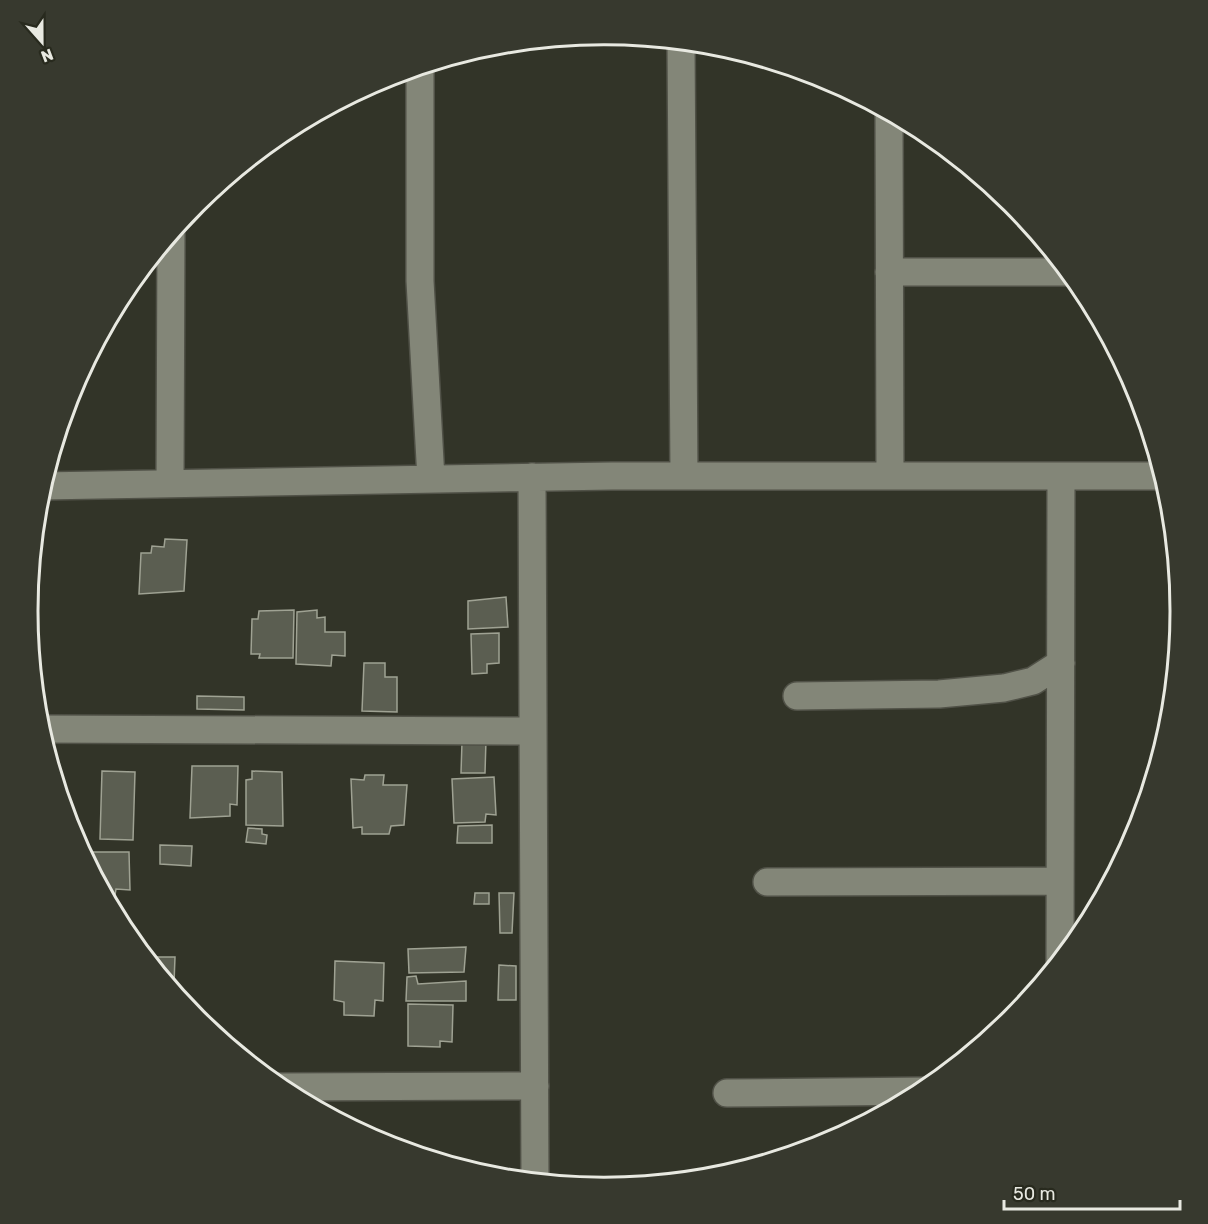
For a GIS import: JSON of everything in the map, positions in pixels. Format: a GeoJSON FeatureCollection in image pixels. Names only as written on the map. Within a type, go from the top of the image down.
{"type":"FeatureCollection","features":[{"type":"Feature","properties":{"kind":"street"},"geometry":{"type":"LineString","coordinates":[[681,50],[684,476]]}},
{"type":"Feature","properties":{"kind":"street"},"geometry":{"type":"LineString","coordinates":[[420,77],[420,281],[431,479]]}},
{"type":"Feature","properties":{"kind":"street"},"geometry":{"type":"LineString","coordinates":[[890,123],[890,476]]}},
{"type":"Feature","properties":{"kind":"street"},"geometry":{"type":"LineString","coordinates":[[170,483],[171,247]]}},
{"type":"Feature","properties":{"kind":"street"},"geometry":{"type":"LineString","coordinates":[[889,272],[1057,272]]}},
{"type":"Feature","properties":{"kind":"street"},"geometry":{"type":"LineString","coordinates":[[1060,947],[1061,476]]}},
{"type":"Feature","properties":{"kind":"street"},"geometry":{"type":"LineString","coordinates":[[52,486],[532,477],[1154,476]]}},
{"type":"Feature","properties":{"kind":"street"},"geometry":{"type":"LineString","coordinates":[[532,477],[535,1174]]}},
{"type":"Feature","properties":{"kind":"street"},"geometry":{"type":"LineString","coordinates":[[797,696],[939,694],[1004,688],[1033,681],[1061,663]]}},
{"type":"Feature","properties":{"kind":"street"},"geometry":{"type":"LineString","coordinates":[[50,729],[533,732]]}},
{"type":"Feature","properties":{"kind":"street"},"geometry":{"type":"LineString","coordinates":[[766,882],[1060,881]]}},
{"type":"Feature","properties":{"kind":"street"},"geometry":{"type":"LineString","coordinates":[[301,1091],[535,1086]]}},
{"type":"Feature","properties":{"kind":"street"},"geometry":{"type":"LineString","coordinates":[[728,1093],[906,1091]]}},
{"type":"Feature","properties":{"kind":"building"},"geometry":{"type":"Polygon","coordinates":[[[165,539],[187,540],[184,591],[139,594],[141,553],[151,553],[152,546],[164,547],[165,539]]]}},
{"type":"Feature","properties":{"kind":"building"},"geometry":{"type":"Polygon","coordinates":[[[506,597],[508,627],[468,629],[468,601],[506,597]]]}},
{"type":"Feature","properties":{"kind":"building"},"geometry":{"type":"Polygon","coordinates":[[[294,610],[293,658],[259,658],[260,654],[251,654],[252,619],[258,619],[259,611],[294,610]]]}},
{"type":"Feature","properties":{"kind":"building"},"geometry":{"type":"Polygon","coordinates":[[[317,610],[317,618],[325,617],[325,632],[345,632],[345,656],[332,655],[331,666],[296,664],[297,612],[317,610]]]}},
{"type":"Feature","properties":{"kind":"building"},"geometry":{"type":"Polygon","coordinates":[[[499,633],[499,663],[487,664],[487,673],[472,674],[471,634],[499,633]]]}},
{"type":"Feature","properties":{"kind":"building"},"geometry":{"type":"Polygon","coordinates":[[[364,663],[385,663],[385,677],[397,677],[397,712],[362,711],[364,663]]]}},
{"type":"Feature","properties":{"kind":"building"},"geometry":{"type":"Polygon","coordinates":[[[197,696],[244,697],[244,710],[197,709],[197,696]]]}},
{"type":"Feature","properties":{"kind":"building"},"geometry":{"type":"Polygon","coordinates":[[[486,740],[485,773],[461,773],[462,742],[486,740]]]}},
{"type":"Feature","properties":{"kind":"building"},"geometry":{"type":"Polygon","coordinates":[[[192,766],[238,766],[237,805],[230,804],[230,816],[190,818],[192,766]]]}},
{"type":"Feature","properties":{"kind":"building"},"geometry":{"type":"Polygon","coordinates":[[[102,771],[135,772],[133,840],[100,839],[102,771]]]}},
{"type":"Feature","properties":{"kind":"building"},"geometry":{"type":"Polygon","coordinates":[[[252,771],[282,772],[283,826],[246,825],[246,780],[252,779],[252,771]]]}},
{"type":"Feature","properties":{"kind":"building"},"geometry":{"type":"Polygon","coordinates":[[[365,775],[384,775],[383,785],[407,785],[404,825],[391,826],[389,834],[362,834],[362,827],[353,828],[351,779],[364,780],[365,775]]]}},
{"type":"Feature","properties":{"kind":"building"},"geometry":{"type":"Polygon","coordinates":[[[494,777],[496,815],[486,814],[485,822],[454,823],[452,779],[494,777]]]}},
{"type":"Feature","properties":{"kind":"building"},"geometry":{"type":"Polygon","coordinates":[[[492,825],[492,843],[457,843],[458,826],[492,825]]]}},
{"type":"Feature","properties":{"kind":"building"},"geometry":{"type":"Polygon","coordinates":[[[248,828],[262,829],[262,834],[267,835],[266,844],[246,842],[248,828]]]}},
{"type":"Feature","properties":{"kind":"building"},"geometry":{"type":"Polygon","coordinates":[[[160,845],[192,846],[191,866],[160,864],[160,845]]]}},
{"type":"Feature","properties":{"kind":"building"},"geometry":{"type":"Polygon","coordinates":[[[91,852],[129,852],[130,890],[116,889],[115,895],[91,852]]]}},
{"type":"Feature","properties":{"kind":"building"},"geometry":{"type":"Polygon","coordinates":[[[475,893],[489,893],[489,904],[474,904],[475,893]]]}},
{"type":"Feature","properties":{"kind":"building"},"geometry":{"type":"Polygon","coordinates":[[[499,893],[514,893],[512,933],[500,933],[499,893]]]}},
{"type":"Feature","properties":{"kind":"building"},"geometry":{"type":"Polygon","coordinates":[[[466,947],[464,972],[409,973],[408,949],[466,947]]]}},
{"type":"Feature","properties":{"kind":"building"},"geometry":{"type":"Polygon","coordinates":[[[155,957],[175,957],[174,981],[155,957]]]}},
{"type":"Feature","properties":{"kind":"building"},"geometry":{"type":"Polygon","coordinates":[[[335,961],[384,963],[383,1001],[375,1000],[374,1016],[344,1015],[344,1002],[334,1000],[335,961]]]}},
{"type":"Feature","properties":{"kind":"building"},"geometry":{"type":"Polygon","coordinates":[[[499,965],[516,966],[516,1000],[498,1000],[499,965]]]}},
{"type":"Feature","properties":{"kind":"building"},"geometry":{"type":"Polygon","coordinates":[[[416,976],[418,984],[466,981],[466,1001],[406,1001],[407,977],[416,976]]]}},
{"type":"Feature","properties":{"kind":"building"},"geometry":{"type":"Polygon","coordinates":[[[408,1004],[453,1005],[452,1042],[440,1041],[440,1047],[408,1046],[408,1004]]]}}]}
